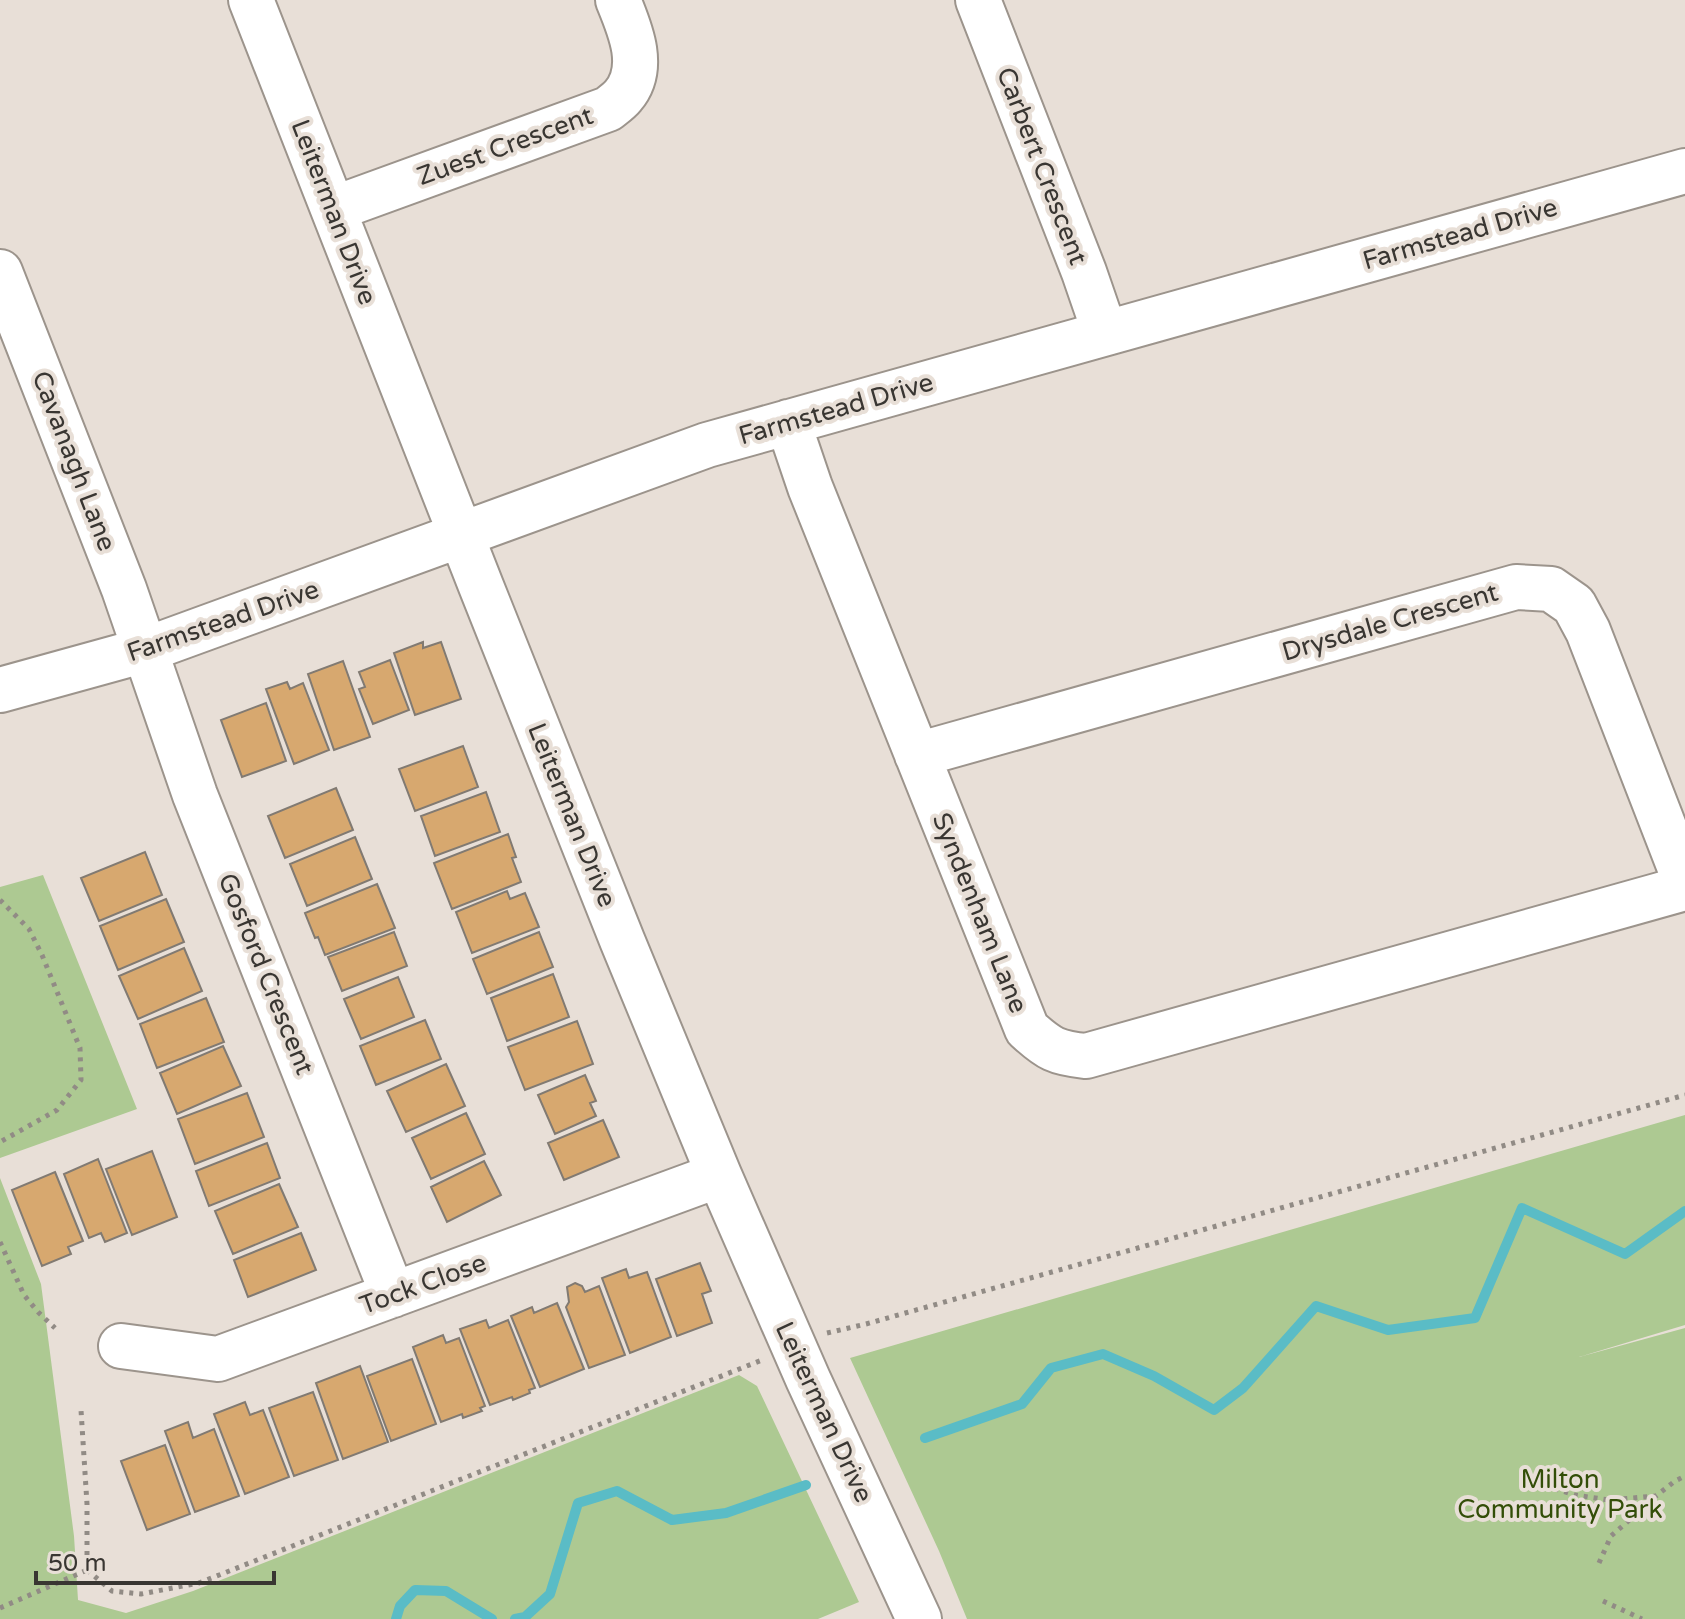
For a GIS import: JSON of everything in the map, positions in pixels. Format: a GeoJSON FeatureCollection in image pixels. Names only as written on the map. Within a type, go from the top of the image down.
{"type":"FeatureCollection","features":[{"type":"Feature","properties":{"kind":"street","name":"Leiterman Drive"},"geometry":{"type":"LineString","coordinates":[[251,0],[622,940],[808,1379],[919,1619]]}},
{"type":"Feature","properties":{"kind":"street","name":"Zuest Crescent"},"geometry":{"type":"LineString","coordinates":[[333,209],[608,109],[623,96],[632,81],[636,55],[618,0]]}},
{"type":"Feature","properties":{"kind":"street","name":"Carbert Crescent"},"geometry":{"type":"LineString","coordinates":[[987,2],[1105,333]]}},
{"type":"Feature","properties":{"kind":"street","name":"Farmstead Drive"},"geometry":{"type":"LineString","coordinates":[[0,690],[145,650],[707,445],[1685,171]]}},
{"type":"Feature","properties":{"kind":"street","name":"Cavanagh Lane"},"geometry":{"type":"LineString","coordinates":[[0,272],[145,650]]}},
{"type":"Feature","properties":{"kind":"street","name":"Syndenham Lane"},"geometry":{"type":"LineString","coordinates":[[788,422],[810,487],[1027,1029],[1044,1045],[1062,1054],[1086,1056],[1685,888]]}},
{"type":"Feature","properties":{"kind":"street","name":"Drysdale Crescent"},"geometry":{"type":"LineString","coordinates":[[917,755],[1516,587],[1551,589],[1574,605],[1588,631],[1685,881]]}},
{"type":"Feature","properties":{"kind":"street","name":"Gosford Crescent"},"geometry":{"type":"LineString","coordinates":[[145,650],[195,795],[393,1295]]}},
{"type":"Feature","properties":{"kind":"street","name":"Tock Close"},"geometry":{"type":"LineString","coordinates":[[121,1346],[218,1359],[719,1175]]}},
{"type":"Feature","properties":{"kind":"path"},"geometry":{"type":"LineString","coordinates":[[0,900],[29,929],[42,955],[80,1048],[81,1080],[57,1110],[0,1142]]}},
{"type":"Feature","properties":{"kind":"path"},"geometry":{"type":"LineString","coordinates":[[835,1330],[866,1324],[1685,1095]]}},
{"type":"Feature","properties":{"kind":"path"},"geometry":{"type":"LineString","coordinates":[[0,1242],[24,1295],[55,1328]]}},
{"type":"Feature","properties":{"kind":"path"},"geometry":{"type":"LineString","coordinates":[[81,1410],[87,1504],[87,1570],[112,1591],[141,1594],[199,1583],[752,1364]]}},
{"type":"Feature","properties":{"kind":"path"},"geometry":{"type":"LineString","coordinates":[[1599,1563],[1611,1536],[1656,1496],[1685,1476]]}},
{"type":"Feature","properties":{"kind":"path"},"geometry":{"type":"LineString","coordinates":[[1526,1480],[1575,1495],[1609,1500],[1656,1496]]}},
{"type":"Feature","properties":{"kind":"path"},"geometry":{"type":"LineString","coordinates":[[0,1608],[87,1570]]}},
{"type":"Feature","properties":{"kind":"path"},"geometry":{"type":"LineString","coordinates":[[1603,1601],[1642,1619]]}},
{"type":"Feature","properties":{"kind":"green space"},"geometry":{"type":"Polygon","coordinates":[[[43,875],[137,1109],[0,1158],[0,887],[43,875]]]}},
{"type":"Feature","properties":{"kind":"green space","name":"Milton Community Park"},"geometry":{"type":"Polygon","coordinates":[[[1685,1115],[1685,1325],[1579,1357],[1685,1328],[1685,1619],[967,1619],[850,1358],[1685,1115]]]}},
{"type":"Feature","properties":{"kind":"green space"},"geometry":{"type":"Polygon","coordinates":[[[0,1178],[41,1284],[74,1536],[78,1600],[126,1613],[193,1591],[739,1375],[757,1386],[859,1602],[818,1619],[0,1619],[0,1178]]]}},
{"type":"Feature","properties":{"kind":"building"},"geometry":{"type":"Polygon","coordinates":[[[423,642],[423,648],[441,642],[461,699],[415,715],[394,653],[423,642]]]}},
{"type":"Feature","properties":{"kind":"building"},"geometry":{"type":"Polygon","coordinates":[[[390,660],[409,710],[373,724],[359,689],[365,687],[359,672],[390,660]]]}},
{"type":"Feature","properties":{"kind":"building"},"geometry":{"type":"Polygon","coordinates":[[[343,661],[370,737],[334,750],[308,674],[343,661]]]}},
{"type":"Feature","properties":{"kind":"building"},"geometry":{"type":"Polygon","coordinates":[[[287,682],[290,689],[303,683],[329,750],[294,764],[266,689],[287,682]]]}},
{"type":"Feature","properties":{"kind":"building"},"geometry":{"type":"Polygon","coordinates":[[[266,703],[286,761],[242,777],[221,720],[266,703]]]}},
{"type":"Feature","properties":{"kind":"building"},"geometry":{"type":"Polygon","coordinates":[[[463,746],[478,787],[415,811],[399,769],[463,746]]]}},
{"type":"Feature","properties":{"kind":"building"},"geometry":{"type":"Polygon","coordinates":[[[336,788],[353,830],[285,858],[268,816],[336,788]]]}},
{"type":"Feature","properties":{"kind":"building"},"geometry":{"type":"Polygon","coordinates":[[[486,792],[500,832],[435,856],[421,816],[486,792]]]}},
{"type":"Feature","properties":{"kind":"building"},"geometry":{"type":"Polygon","coordinates":[[[508,834],[516,857],[512,858],[521,882],[452,909],[434,863],[508,834]]]}},
{"type":"Feature","properties":{"kind":"building"},"geometry":{"type":"Polygon","coordinates":[[[355,837],[372,879],[307,906],[290,864],[355,837]]]}},
{"type":"Feature","properties":{"kind":"building"},"geometry":{"type":"Polygon","coordinates":[[[145,852],[162,895],[99,921],[81,878],[145,852]]]}},
{"type":"Feature","properties":{"kind":"building"},"geometry":{"type":"Polygon","coordinates":[[[377,884],[395,928],[325,955],[305,913],[377,884]]]}},
{"type":"Feature","properties":{"kind":"building"},"geometry":{"type":"Polygon","coordinates":[[[507,891],[510,899],[525,893],[539,927],[472,953],[456,912],[507,891]]]}},
{"type":"Feature","properties":{"kind":"building"},"geometry":{"type":"Polygon","coordinates":[[[166,899],[184,942],[118,970],[100,926],[166,899]]]}},
{"type":"Feature","properties":{"kind":"building"},"geometry":{"type":"Polygon","coordinates":[[[394,932],[407,966],[342,991],[328,957],[394,932]]]}},
{"type":"Feature","properties":{"kind":"building"},"geometry":{"type":"Polygon","coordinates":[[[539,932],[553,967],[487,994],[473,959],[539,932]]]}},
{"type":"Feature","properties":{"kind":"building"},"geometry":{"type":"Polygon","coordinates":[[[184,948],[202,991],[138,1019],[119,976],[184,948]]]}},
{"type":"Feature","properties":{"kind":"building"},"geometry":{"type":"Polygon","coordinates":[[[553,974],[569,1017],[507,1041],[491,998],[553,974]]]}},
{"type":"Feature","properties":{"kind":"building"},"geometry":{"type":"Polygon","coordinates":[[[398,977],[414,1017],[361,1039],[344,999],[398,977]]]}},
{"type":"Feature","properties":{"kind":"building"},"geometry":{"type":"Polygon","coordinates":[[[206,998],[224,1042],[157,1068],[140,1024],[206,998]]]}},
{"type":"Feature","properties":{"kind":"building"},"geometry":{"type":"Polygon","coordinates":[[[425,1020],[441,1059],[376,1085],[360,1046],[425,1020]]]}},
{"type":"Feature","properties":{"kind":"building"},"geometry":{"type":"Polygon","coordinates":[[[577,1021],[593,1064],[525,1090],[508,1047],[577,1021]]]}},
{"type":"Feature","properties":{"kind":"building"},"geometry":{"type":"Polygon","coordinates":[[[223,1046],[241,1086],[177,1114],[160,1073],[223,1046]]]}},
{"type":"Feature","properties":{"kind":"building"},"geometry":{"type":"Polygon","coordinates":[[[446,1064],[465,1106],[406,1132],[387,1091],[446,1064]]]}},
{"type":"Feature","properties":{"kind":"building"},"geometry":{"type":"Polygon","coordinates":[[[585,1075],[596,1101],[590,1103],[596,1116],[555,1134],[538,1095],[585,1075]]]}},
{"type":"Feature","properties":{"kind":"building"},"geometry":{"type":"Polygon","coordinates":[[[247,1093],[264,1137],[195,1164],[178,1119],[247,1093]]]}},
{"type":"Feature","properties":{"kind":"building"},"geometry":{"type":"Polygon","coordinates":[[[466,1113],[485,1154],[431,1179],[412,1138],[466,1113]]]}},
{"type":"Feature","properties":{"kind":"building"},"geometry":{"type":"Polygon","coordinates":[[[603,1120],[619,1157],[564,1180],[548,1143],[603,1120]]]}},
{"type":"Feature","properties":{"kind":"building"},"geometry":{"type":"Polygon","coordinates":[[[267,1143],[280,1178],[209,1206],[196,1171],[267,1143]]]}},
{"type":"Feature","properties":{"kind":"building"},"geometry":{"type":"Polygon","coordinates":[[[152,1151],[177,1217],[132,1235],[106,1169],[152,1151]]]}},
{"type":"Feature","properties":{"kind":"building"},"geometry":{"type":"Polygon","coordinates":[[[98,1159],[127,1233],[105,1242],[101,1233],[89,1238],[64,1174],[98,1159]]]}},
{"type":"Feature","properties":{"kind":"building"},"geometry":{"type":"Polygon","coordinates":[[[484,1161],[501,1195],[447,1222],[431,1187],[484,1161]]]}},
{"type":"Feature","properties":{"kind":"building"},"geometry":{"type":"Polygon","coordinates":[[[55,1172],[83,1241],[68,1247],[71,1254],[42,1266],[12,1190],[55,1172]]]}},
{"type":"Feature","properties":{"kind":"building"},"geometry":{"type":"Polygon","coordinates":[[[279,1184],[298,1227],[233,1254],[215,1211],[279,1184]]]}},
{"type":"Feature","properties":{"kind":"building"},"geometry":{"type":"Polygon","coordinates":[[[301,1233],[316,1270],[248,1297],[234,1260],[301,1233]]]}},
{"type":"Feature","properties":{"kind":"building"},"geometry":{"type":"Polygon","coordinates":[[[700,1263],[711,1291],[702,1294],[712,1323],[677,1336],[656,1279],[700,1263]]]}},
{"type":"Feature","properties":{"kind":"building"},"geometry":{"type":"Polygon","coordinates":[[[626,1269],[629,1278],[647,1272],[671,1337],[630,1353],[602,1278],[626,1269]]]}},
{"type":"Feature","properties":{"kind":"building"},"geometry":{"type":"Polygon","coordinates":[[[575,1283],[582,1286],[585,1292],[599,1286],[625,1355],[589,1368],[566,1307],[569,1302],[567,1287],[575,1283]]]}},
{"type":"Feature","properties":{"kind":"building"},"geometry":{"type":"Polygon","coordinates":[[[557,1303],[584,1369],[540,1387],[511,1316],[532,1307],[534,1313],[557,1303]]]}},
{"type":"Feature","properties":{"kind":"building"},"geometry":{"type":"Polygon","coordinates":[[[486,1320],[489,1328],[508,1320],[535,1388],[529,1390],[530,1393],[490,1405],[460,1329],[486,1320]]]}},
{"type":"Feature","properties":{"kind":"building"},"geometry":{"type":"Polygon","coordinates":[[[443,1335],[446,1343],[459,1338],[485,1406],[480,1408],[482,1411],[463,1418],[462,1414],[441,1422],[413,1347],[443,1335]]]}},
{"type":"Feature","properties":{"kind":"building"},"geometry":{"type":"Polygon","coordinates":[[[412,1359],[436,1424],[391,1441],[367,1376],[412,1359]]]}},
{"type":"Feature","properties":{"kind":"building"},"geometry":{"type":"Polygon","coordinates":[[[360,1366],[388,1442],[343,1459],[316,1383],[360,1366]]]}},
{"type":"Feature","properties":{"kind":"building"},"geometry":{"type":"Polygon","coordinates":[[[313,1392],[338,1460],[294,1476],[269,1408],[313,1392]]]}},
{"type":"Feature","properties":{"kind":"building"},"geometry":{"type":"Polygon","coordinates":[[[245,1402],[250,1415],[263,1410],[289,1477],[245,1494],[214,1414],[245,1402]]]}},
{"type":"Feature","properties":{"kind":"building"},"geometry":{"type":"Polygon","coordinates":[[[188,1422],[193,1438],[214,1429],[239,1496],[195,1512],[165,1431],[188,1422]]]}},
{"type":"Feature","properties":{"kind":"building"},"geometry":{"type":"Polygon","coordinates":[[[165,1445],[190,1514],[147,1530],[121,1461],[165,1445]]]}},
{"type":"Feature","properties":{"kind":"waterway"},"geometry":{"type":"LineString","coordinates":[[925,1438],[1022,1404],[1051,1368],[1103,1354],[1154,1376],[1214,1410],[1243,1388],[1316,1306],[1388,1330],[1475,1318],[1522,1208],[1625,1254],[1685,1211]]}},
{"type":"Feature","properties":{"kind":"waterway"},"geometry":{"type":"LineString","coordinates":[[515,1619],[525,1617],[550,1594],[578,1503],[617,1491],[672,1520],[726,1513],[806,1485]]}},
{"type":"Feature","properties":{"kind":"waterway"},"geometry":{"type":"LineString","coordinates":[[396,1619],[400,1606],[415,1590],[446,1591],[492,1619]]}}]}
